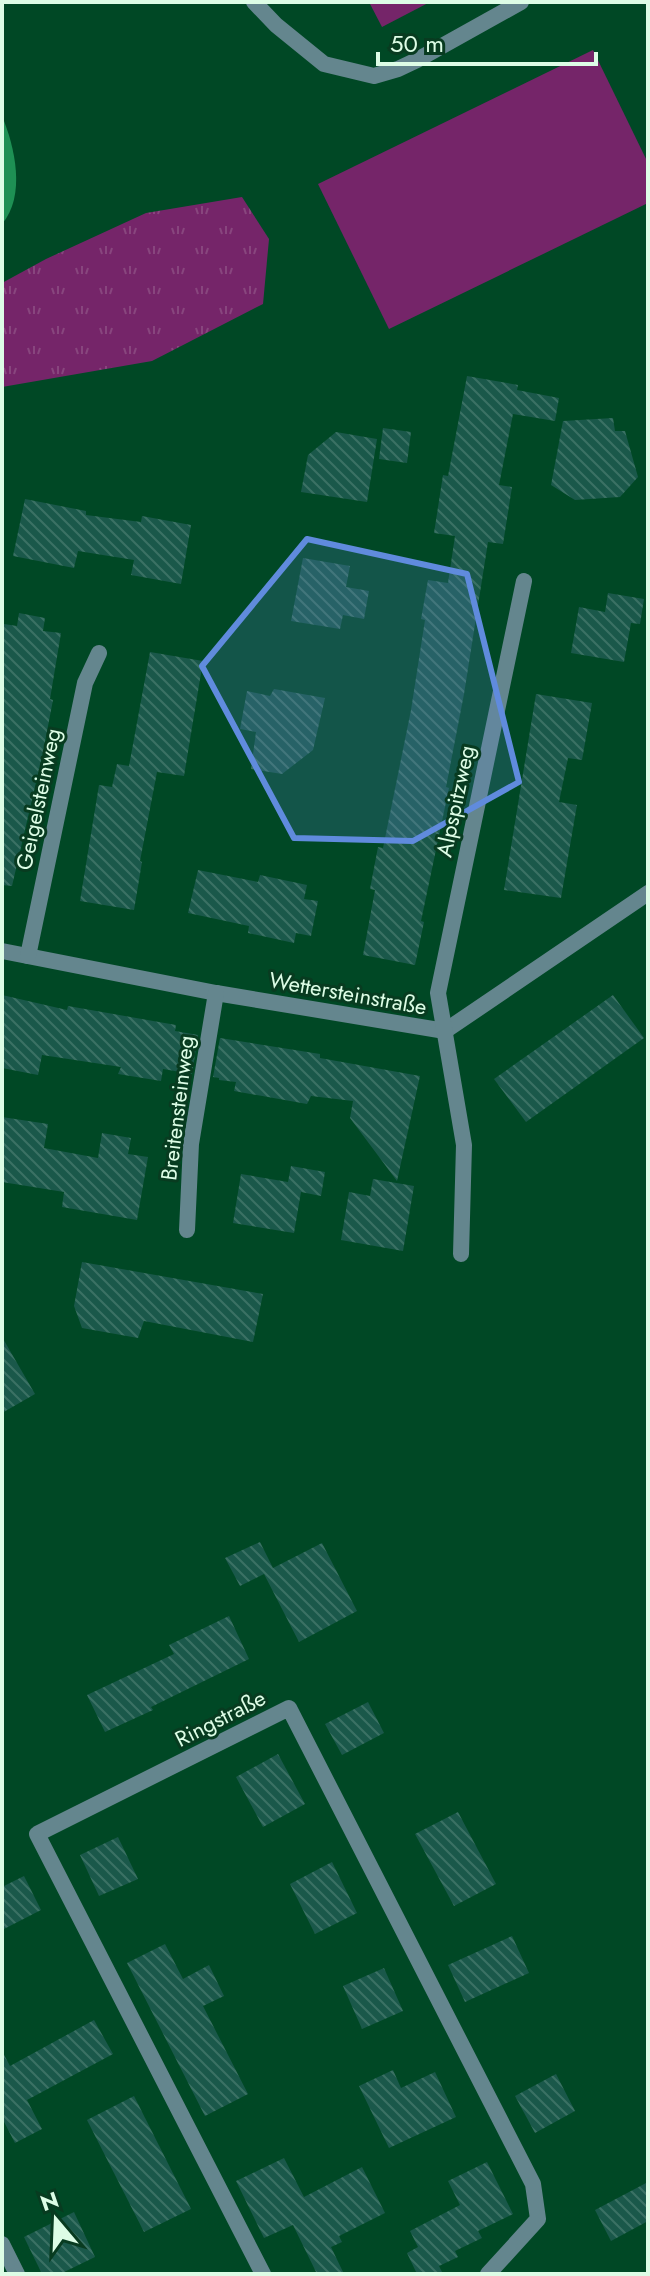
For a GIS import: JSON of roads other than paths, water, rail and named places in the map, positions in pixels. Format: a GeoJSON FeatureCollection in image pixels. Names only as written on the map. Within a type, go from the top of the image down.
{"type":"FeatureCollection","features":[{"type":"Feature","properties":{"kind":"street"},"geometry":{"type":"LineString","coordinates":[[254,2],[276,25],[324,64],[374,76],[417,60],[521,2]]}},
{"type":"Feature","properties":{"kind":"street","name":"Alpspitzweg"},"geometry":{"type":"LineString","coordinates":[[461,1254],[464,1145],[438,993],[524,581]]}},
{"type":"Feature","properties":{"kind":"street","name":"Geigelsteinweg"},"geometry":{"type":"LineString","coordinates":[[28,956],[85,683],[99,653]]}},
{"type":"Feature","properties":{"kind":"street","name":"Wettersteinstraße"},"geometry":{"type":"LineString","coordinates":[[2,951],[216,993],[445,1031],[648,893]]}},
{"type":"Feature","properties":{"kind":"street","name":"Breitensteinweg"},"geometry":{"type":"LineString","coordinates":[[187,1230],[191,1144],[216,993]]}},
{"type":"Feature","properties":{"kind":"street","name":"Ringstraße"},"geometry":{"type":"LineString","coordinates":[[263,2274],[37,1834],[289,1708],[533,2184],[538,2219],[488,2274]]}},
{"type":"Feature","properties":{"kind":"street"},"geometry":{"type":"LineString","coordinates":[[2,2244],[17,2274]]}}]}
